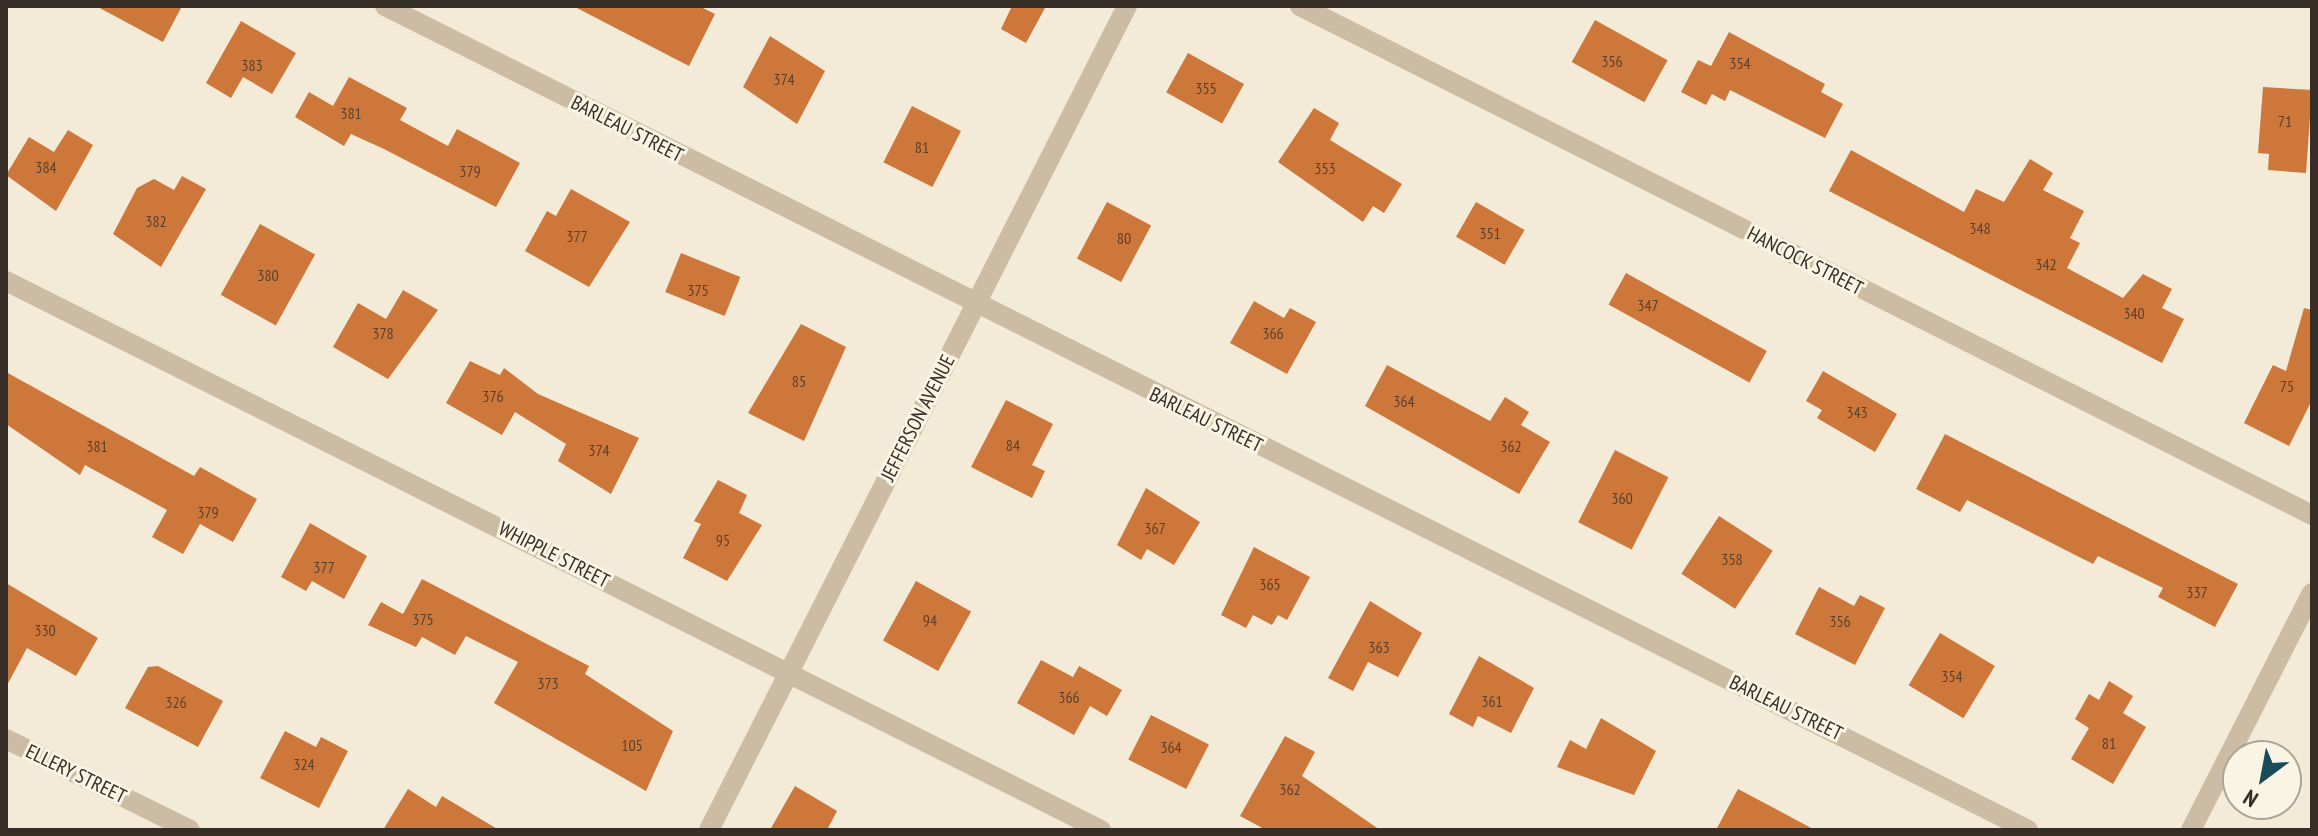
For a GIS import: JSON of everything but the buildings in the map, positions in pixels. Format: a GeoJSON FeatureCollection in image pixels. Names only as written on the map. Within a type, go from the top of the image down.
{"type":"FeatureCollection","features":[{"type":"Feature","properties":{"kind":"street","name":"BARLEAU STREET"},"geometry":{"type":"LineString","coordinates":[[385,6],[975,305],[2028,830]]}},
{"type":"Feature","properties":{"kind":"street","name":"JEFFERSON AVENUE"},"geometry":{"type":"LineString","coordinates":[[709,830],[1127,6]]}},
{"type":"Feature","properties":{"kind":"street","name":"HANCOCK STREET"},"geometry":{"type":"LineString","coordinates":[[1300,6],[2312,515]]}},
{"type":"Feature","properties":{"kind":"street","name":"WHIPPLE STREET"},"geometry":{"type":"LineString","coordinates":[[6,281],[1101,830]]}},
{"type":"Feature","properties":{"kind":"street"},"geometry":{"type":"LineString","coordinates":[[2191,830],[2312,593]]}},
{"type":"Feature","properties":{"kind":"street","name":"ELLERY STREET"},"geometry":{"type":"LineString","coordinates":[[6,739],[190,830]]}}]}
